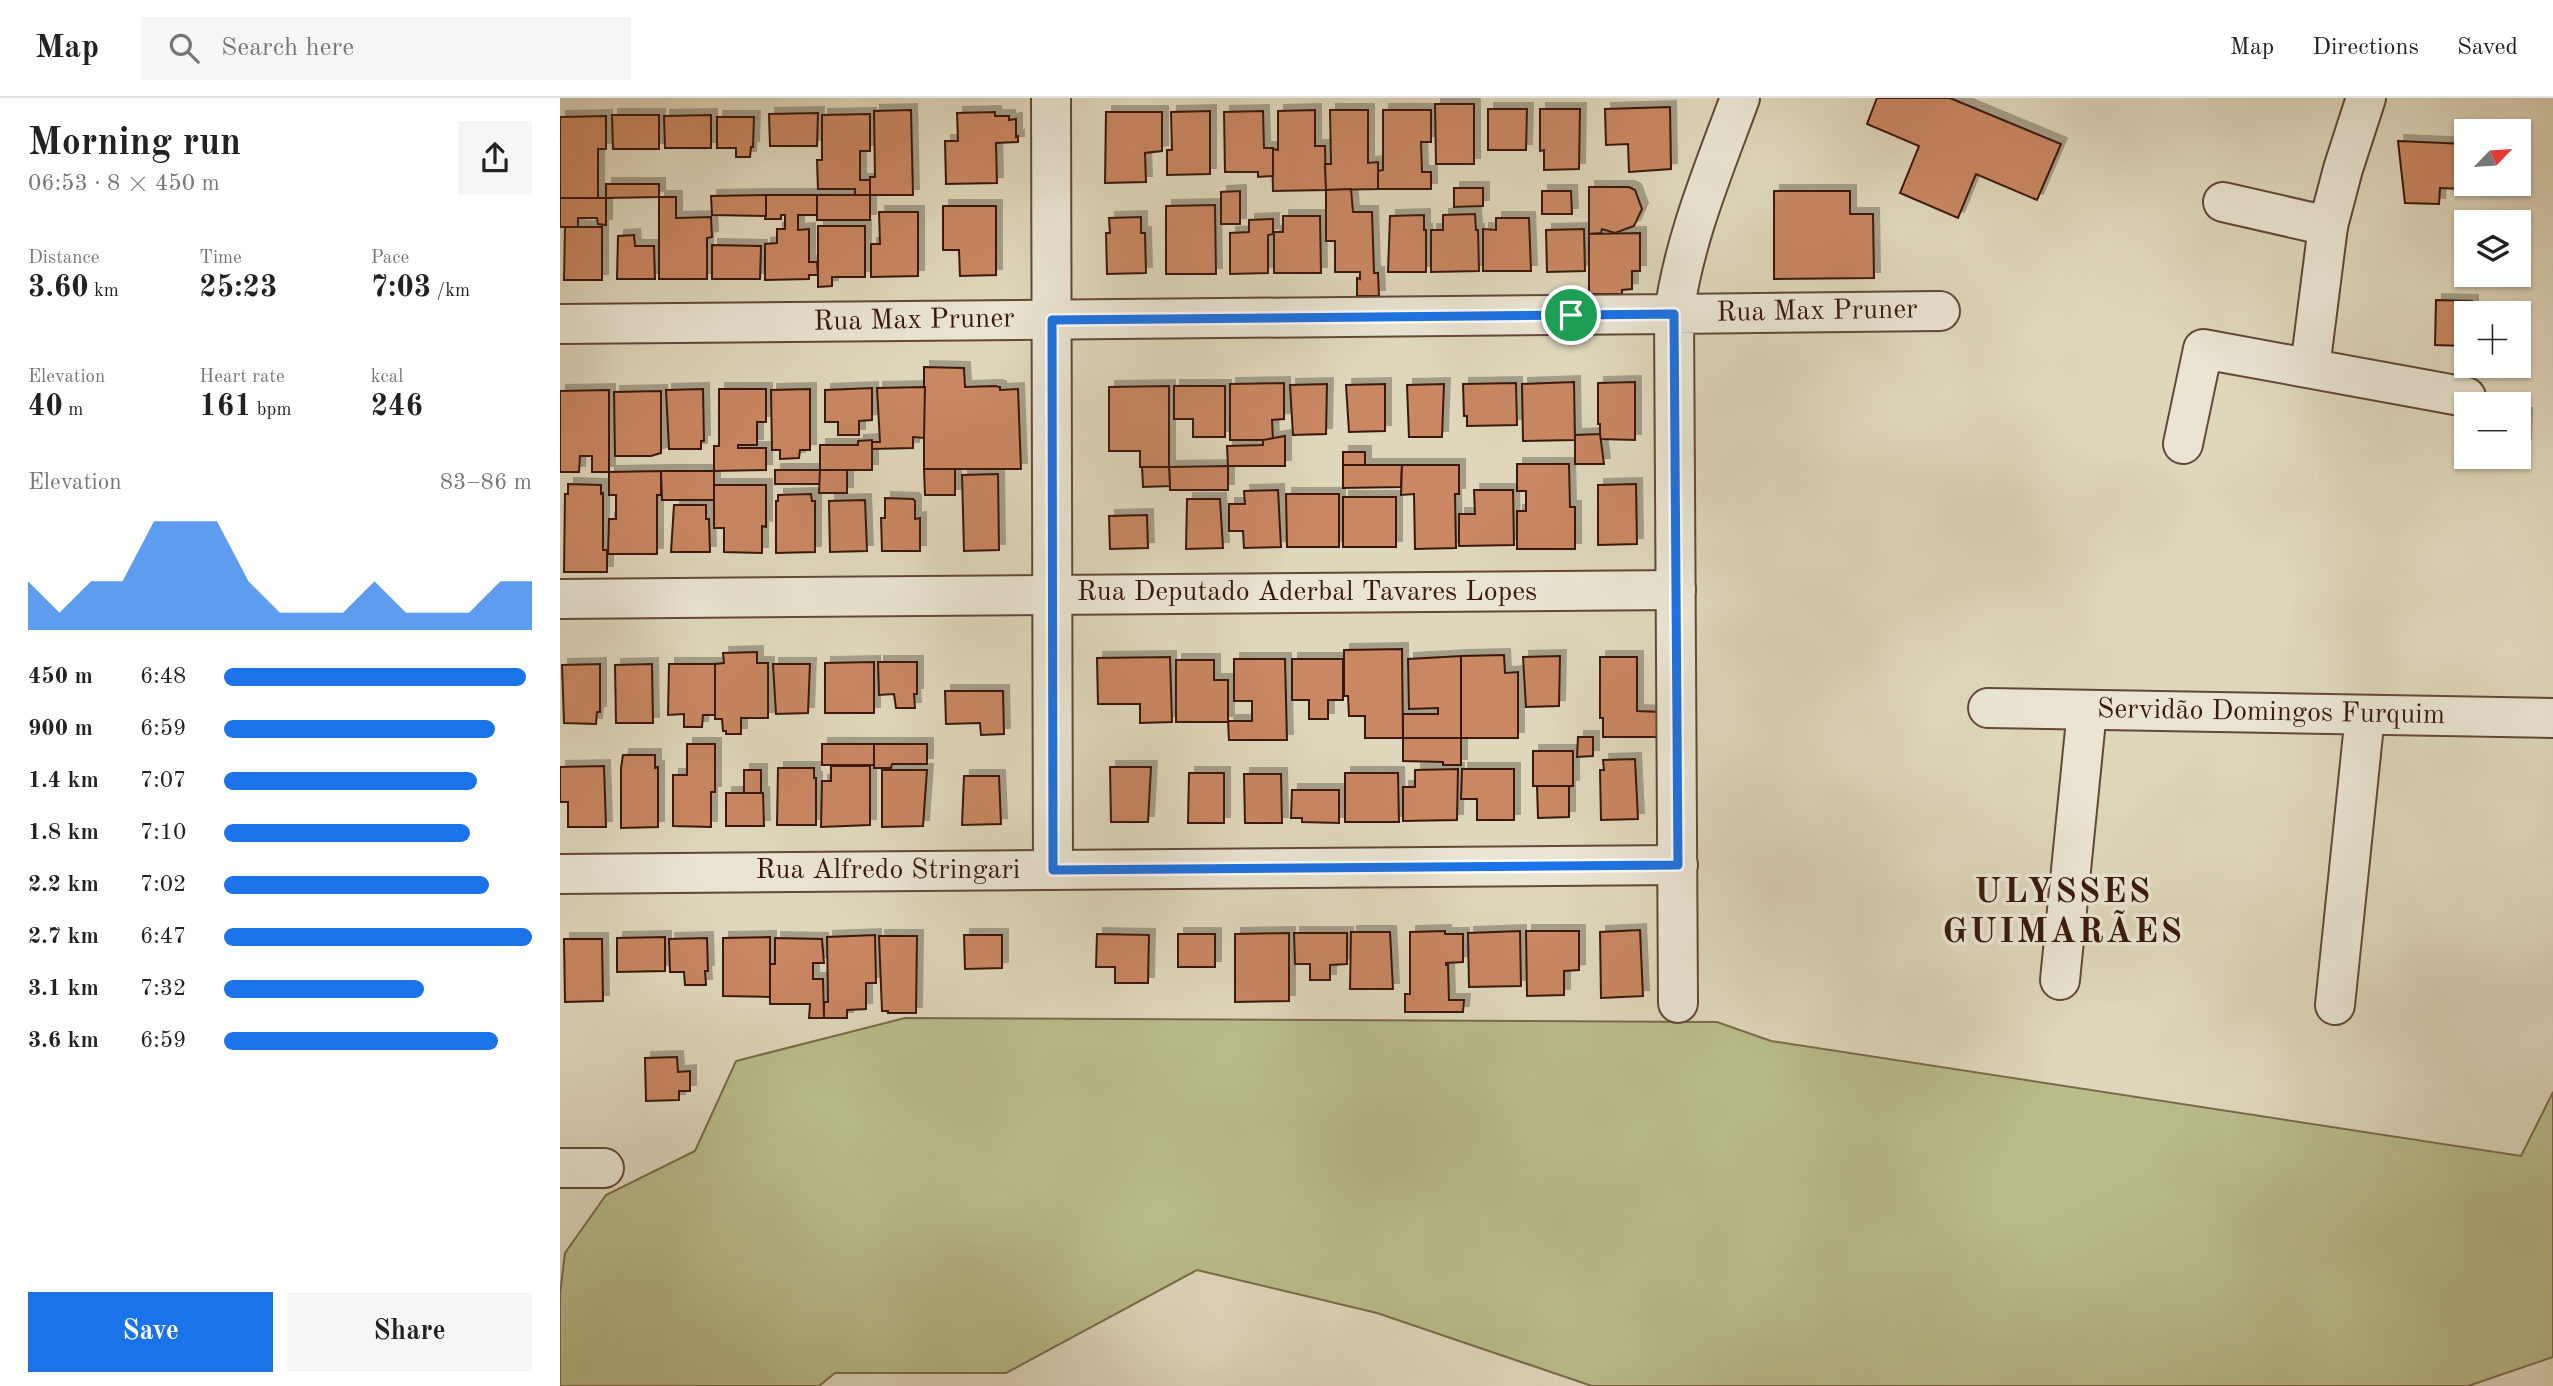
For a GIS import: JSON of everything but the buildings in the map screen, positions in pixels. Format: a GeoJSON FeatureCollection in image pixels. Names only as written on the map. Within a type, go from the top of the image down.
{"type":"FeatureCollection","features":[{"type":"Feature","properties":{"kind":"street"},"geometry":{"type":"LineString","coordinates":[[1051,98],[1053,870]]}},
{"type":"Feature","properties":{"kind":"street"},"geometry":{"type":"LineString","coordinates":[[1678,1003],[1674,314],[1679,277],[1693,230],[1740,98]]}},
{"type":"Feature","properties":{"kind":"street"},"geometry":{"type":"LineString","coordinates":[[2310,368],[2328,226],[2366,98]]}},
{"type":"Feature","properties":{"kind":"street"},"geometry":{"type":"LineString","coordinates":[[2223,202],[2328,226]]}},
{"type":"Feature","properties":{"kind":"street","name":"Rua Max Pruner"},"geometry":{"type":"LineString","coordinates":[[560,324],[1940,311]]}},
{"type":"Feature","properties":{"kind":"street"},"geometry":{"type":"LineString","coordinates":[[2183,444],[2203,349],[2454,395]]}},
{"type":"Feature","properties":{"kind":"street","name":"Rua Deputado Aderbal Tavares Lopes"},"geometry":{"type":"LineString","coordinates":[[560,599],[1676,590]]}},
{"type":"Feature","properties":{"kind":"street","name":"Servidão Domingos Furquim"},"geometry":{"type":"LineString","coordinates":[[1988,708],[2553,718]]}},
{"type":"Feature","properties":{"kind":"street"},"geometry":{"type":"LineString","coordinates":[[2060,979],[2087,710]]}},
{"type":"Feature","properties":{"kind":"street"},"geometry":{"type":"LineString","coordinates":[[2335,1005],[2365,715]]}},
{"type":"Feature","properties":{"kind":"street","name":"Rua Alfredo Stringari"},"geometry":{"type":"LineString","coordinates":[[560,874],[1678,865]]}},
{"type":"Feature","properties":{"kind":"street"},"geometry":{"type":"LineString","coordinates":[[560,1168],[604,1168]]}},
{"type":"Feature","properties":{"kind":"green space"},"geometry":{"type":"Polygon","coordinates":[[[905,1018],[1717,1022],[1771,1041],[2521,1156],[2553,1092],[2553,1357],[2468,1386],[1592,1386],[1377,1313],[1197,1270],[1006,1373],[835,1373],[819,1386],[560,1386],[560,1294],[565,1253],[606,1195],[695,1151],[736,1061],[905,1018]]]}},
{"type":"Feature","properties":{"kind":"district","name":"ULYSSES GUIMARÃES"},"geometry":{"type":"Point","coordinates":[2063,912]}},
{"type":"Feature","properties":{"kind":"route"},"geometry":{"type":"LineString","coordinates":[[1674,314],[1678,865],[1053,870],[1052,320],[1571,315],[1674,314]]}}]}
